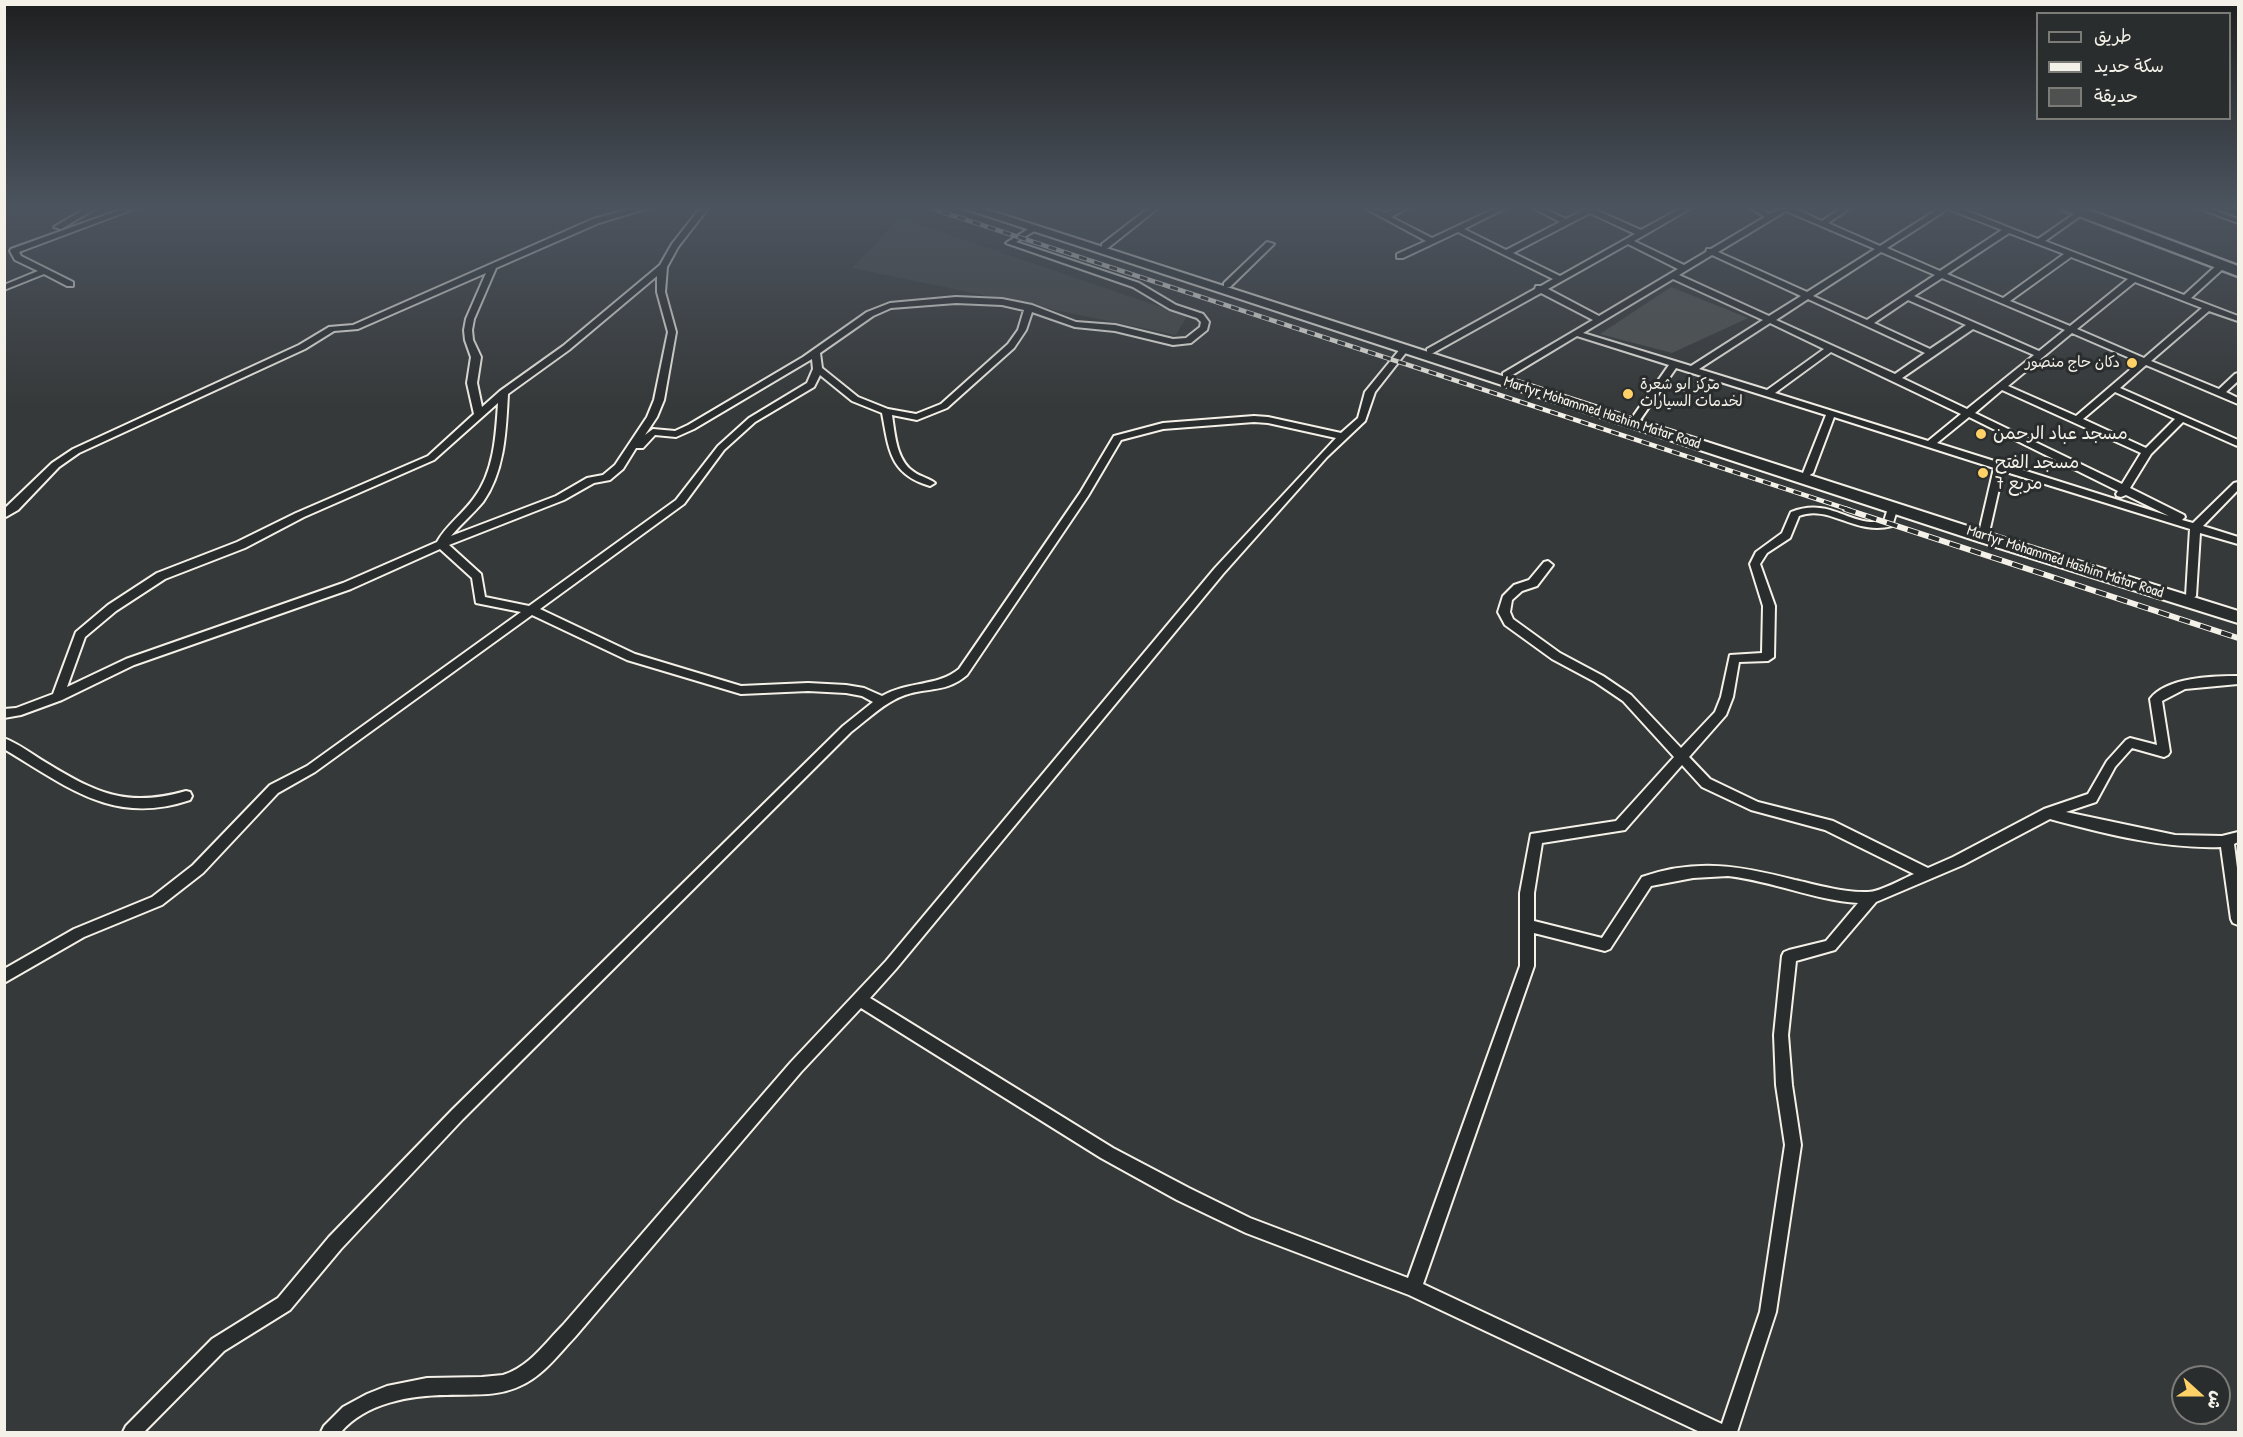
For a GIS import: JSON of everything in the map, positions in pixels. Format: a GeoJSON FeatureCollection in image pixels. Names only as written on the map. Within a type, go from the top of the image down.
{"type":"FeatureCollection","features":[{"type":"Feature","properties":{"kind":"main road","name":"Martyr Mohammed Hashim Matar Road"},"geometry":{"type":"LineString","coordinates":[[1172,274],[1893,507],[2238,611]]}},
{"type":"Feature","properties":{"kind":"main road","name":"Martyr Mohammed Hashim Matar Road"},"geometry":{"type":"LineString","coordinates":[[1193,274],[1808,473],[2238,617]]}},
{"type":"Feature","properties":{"kind":"street"},"geometry":{"type":"LineString","coordinates":[[4,288],[38,274]]}},
{"type":"Feature","properties":{"kind":"street"},"geometry":{"type":"LineString","coordinates":[[50,274],[70,285]]}},
{"type":"Feature","properties":{"kind":"street"},"geometry":{"type":"LineString","coordinates":[[4,514],[22,502],[55,463],[76,451],[302,346],[332,329],[355,327],[473,274]]}},
{"type":"Feature","properties":{"kind":"street"},"geometry":{"type":"LineString","coordinates":[[479,416],[472,384],[476,357],[469,340],[468,330],[470,319],[489,274]]}},
{"type":"Feature","properties":{"kind":"street"},"geometry":{"type":"LineString","coordinates":[[58,697],[80,635],[140,588],[161,576],[241,545],[309,510],[431,458],[503,393],[566,348],[602,315],[654,274]]}},
{"type":"Feature","properties":{"kind":"street"},"geometry":{"type":"LineString","coordinates":[[627,456],[659,400],[671,342],[671,322],[661,287],[664,274]]}},
{"type":"Feature","properties":{"kind":"street"},"geometry":{"type":"LineString","coordinates":[[4,714],[18,712],[58,697],[130,662],[347,586],[441,544],[560,498],[591,480],[606,478],[653,432],[676,434],[815,352],[870,314],[890,306],[976,300],[1029,307],[1075,324],[1115,328],[1173,342],[1188,341],[1205,325],[1200,316],[1173,307],[1136,285],[1103,274]]}},
{"type":"Feature","properties":{"kind":"street"},"geometry":{"type":"LineString","coordinates":[[1227,285],[1238,274]]}},
{"type":"Feature","properties":{"kind":"street"},"geometry":{"type":"LineString","coordinates":[[1550,274],[1558,278]]}},
{"type":"Feature","properties":{"kind":"street"},"geometry":{"type":"LineString","coordinates":[[1430,351],[1565,274]]}},
{"type":"Feature","properties":{"kind":"street"},"geometry":{"type":"LineString","coordinates":[[1760,274],[1931,353]]}},
{"type":"Feature","properties":{"kind":"street"},"geometry":{"type":"LineString","coordinates":[[1691,370],[1840,274]]}},
{"type":"Feature","properties":{"kind":"street"},"geometry":{"type":"LineString","coordinates":[[1868,323],[1941,274]]}},
{"type":"Feature","properties":{"kind":"street"},"geometry":{"type":"LineString","coordinates":[[1941,274],[2238,401]]}},
{"type":"Feature","properties":{"kind":"street"},"geometry":{"type":"LineString","coordinates":[[2005,300],[2042,274]]}},
{"type":"Feature","properties":{"kind":"street"},"geometry":{"type":"LineString","coordinates":[[2124,274],[2238,319]]}},
{"type":"Feature","properties":{"kind":"street"},"geometry":{"type":"LineString","coordinates":[[2185,298],[2212,274]]}},
{"type":"Feature","properties":{"kind":"street"},"geometry":{"type":"LineString","coordinates":[[1506,375],[1671,275],[1896,378],[2125,488],[2196,527]]}},
{"type":"Feature","properties":{"kind":"street"},"geometry":{"type":"LineString","coordinates":[[1930,444],[2135,278]]}},
{"type":"Feature","properties":{"kind":"street"},"geometry":{"type":"LineString","coordinates":[[1539,288],[1598,319]]}},
{"type":"Feature","properties":{"kind":"street"},"geometry":{"type":"LineString","coordinates":[[1906,296],[2039,354]]}},
{"type":"Feature","properties":{"kind":"street"},"geometry":{"type":"LineString","coordinates":[[818,369],[855,399],[886,411],[917,417],[944,406],[1011,346],[1022,330],[1029,307]]}},
{"type":"Feature","properties":{"kind":"street"},"geometry":{"type":"LineString","coordinates":[[2077,420],[2208,307]]}},
{"type":"Feature","properties":{"kind":"street"},"geometry":{"type":"LineString","coordinates":[[1896,378],[1972,325]]}},
{"type":"Feature","properties":{"kind":"street"},"geometry":{"type":"LineString","coordinates":[[1575,333],[2238,541]]}},
{"type":"Feature","properties":{"kind":"street"},"geometry":{"type":"LineString","coordinates":[[1767,394],[1831,348]]}},
{"type":"Feature","properties":{"kind":"street"},"geometry":{"type":"LineString","coordinates":[[330,1432],[357,1409],[386,1394],[428,1386],[495,1386],[517,1379],[569,1331],[796,1067],[861,1000],[1219,571],[1362,419],[1370,393],[1404,350]]}},
{"type":"Feature","properties":{"kind":"street"},"geometry":{"type":"LineString","coordinates":[[4,977],[79,933],[157,901],[198,869],[274,789],[311,769],[664,516],[680,502],[721,448],[759,414],[811,385],[818,369],[815,352]]}},
{"type":"Feature","properties":{"kind":"street"},"geometry":{"type":"LineString","coordinates":[[1637,418],[1674,364]]}},
{"type":"Feature","properties":{"kind":"street"},"geometry":{"type":"LineString","coordinates":[[2220,393],[2238,375]]}},
{"type":"Feature","properties":{"kind":"street"},"geometry":{"type":"LineString","coordinates":[[2001,386],[2146,452]]}},
{"type":"Feature","properties":{"kind":"street"},"geometry":{"type":"LineString","coordinates":[[2115,389],[2238,443]]}},
{"type":"Feature","properties":{"kind":"street"},"geometry":{"type":"LineString","coordinates":[[441,544],[447,532],[480,498],[486,485],[502,429],[503,393]]}},
{"type":"Feature","properties":{"kind":"street"},"geometry":{"type":"LineString","coordinates":[[886,411],[893,444],[904,471],[909,476],[930,483]]}},
{"type":"Feature","properties":{"kind":"street"},"geometry":{"type":"LineString","coordinates":[[1808,473],[1831,413]]}},
{"type":"Feature","properties":{"kind":"street"},"geometry":{"type":"LineString","coordinates":[[132,1432],[218,1345],[284,1304],[335,1243],[458,1114],[839,737],[882,701],[906,690],[949,684],[972,662],[1084,494],[1117,438],[1162,426],[1254,419],[1344,436]]}},
{"type":"Feature","properties":{"kind":"street"},"geometry":{"type":"LineString","coordinates":[[2115,502],[2146,452],[2181,419]]}},
{"type":"Feature","properties":{"kind":"street"},"geometry":{"type":"LineString","coordinates":[[1984,533],[1999,466]]}},
{"type":"Feature","properties":{"kind":"street"},"geometry":{"type":"LineString","coordinates":[[2191,596],[2196,527],[2238,485]]}},
{"type":"Feature","properties":{"kind":"street"},"geometry":{"type":"LineString","coordinates":[[1413,1288],[1527,966],[1527,893],[1536,838],[1620,825],[1719,717],[1730,693],[1734,658],[1768,657],[1769,606],[1755,564],[1758,554],[1785,538],[1795,514],[1811,509],[1876,526],[1888,524],[1893,507]]}},
{"type":"Feature","properties":{"kind":"street"},"geometry":{"type":"LineString","coordinates":[[441,544],[477,577],[480,600],[531,610],[631,657],[741,690],[808,687],[846,689],[864,692],[882,701]]}},
{"type":"Feature","properties":{"kind":"street"},"geometry":{"type":"LineString","coordinates":[[1548,565],[1533,583],[1518,588],[1507,599],[1504,612],[1509,622],[1556,656],[1618,691],[1683,758],[1695,775],[1723,794],[1755,806],[1828,825],[1928,874]]}},
{"type":"Feature","properties":{"kind":"street"},"geometry":{"type":"LineString","coordinates":[[1728,1432],[1768,1312],[1793,1145],[1784,1085],[1780,1035],[1789,956],[1830,946],[1871,898],[1928,874],[2049,813],[2092,798],[2111,764],[2130,743],[2164,752],[2156,699],[2166,692],[2193,682],[2238,680]]}},
{"type":"Feature","properties":{"kind":"street"},"geometry":{"type":"LineString","coordinates":[[4,743],[76,787],[112,800],[150,804],[186,796]]}},
{"type":"Feature","properties":{"kind":"street"},"geometry":{"type":"LineString","coordinates":[[2049,813],[2202,843],[2233,840],[2238,919]]}},
{"type":"Feature","properties":{"kind":"street"},"geometry":{"type":"LineString","coordinates":[[1527,925],[1605,945],[1647,881],[1717,871],[1756,876],[1823,894],[1871,898]]}},
{"type":"Feature","properties":{"kind":"street"},"geometry":{"type":"LineString","coordinates":[[861,1000],[1107,1153],[1183,1194],[1246,1225],[1413,1288],[1719,1432]]}},
{"type":"Feature","properties":{"kind":"shaded area"},"geometry":{"type":"Polygon","coordinates":[[[881,274],[1064,274],[1187,316],[1176,335],[881,274]]]}},
{"type":"Feature","properties":{"kind":"green space"},"geometry":{"type":"Polygon","coordinates":[[[1671,287],[1748,318],[1672,353],[1600,334],[1671,287]]]}},
{"type":"Feature","properties":{"kind":"railway"},"geometry":{"type":"LineString","coordinates":[[1131,274],[1850,510]]}},
{"type":"Feature","properties":{"kind":"railway"},"geometry":{"type":"LineString","coordinates":[[1845,509],[2238,638]]}},
{"type":"Feature","properties":{"kind":"place","name":"دكان حاج منصور"},"geometry":{"type":"Point","coordinates":[2132,363]}},
{"type":"Feature","properties":{"kind":"place","name":"مركز ابو شعرة لخدمات السيارات"},"geometry":{"type":"Point","coordinates":[1628,394]}},
{"type":"Feature","properties":{"kind":"place","name":"مسجد عباد الرحمن"},"geometry":{"type":"Point","coordinates":[1981,434]}},
{"type":"Feature","properties":{"kind":"place","name":"مسجد الفتح مربع 7"},"geometry":{"type":"Point","coordinates":[1983,473]}}]}
